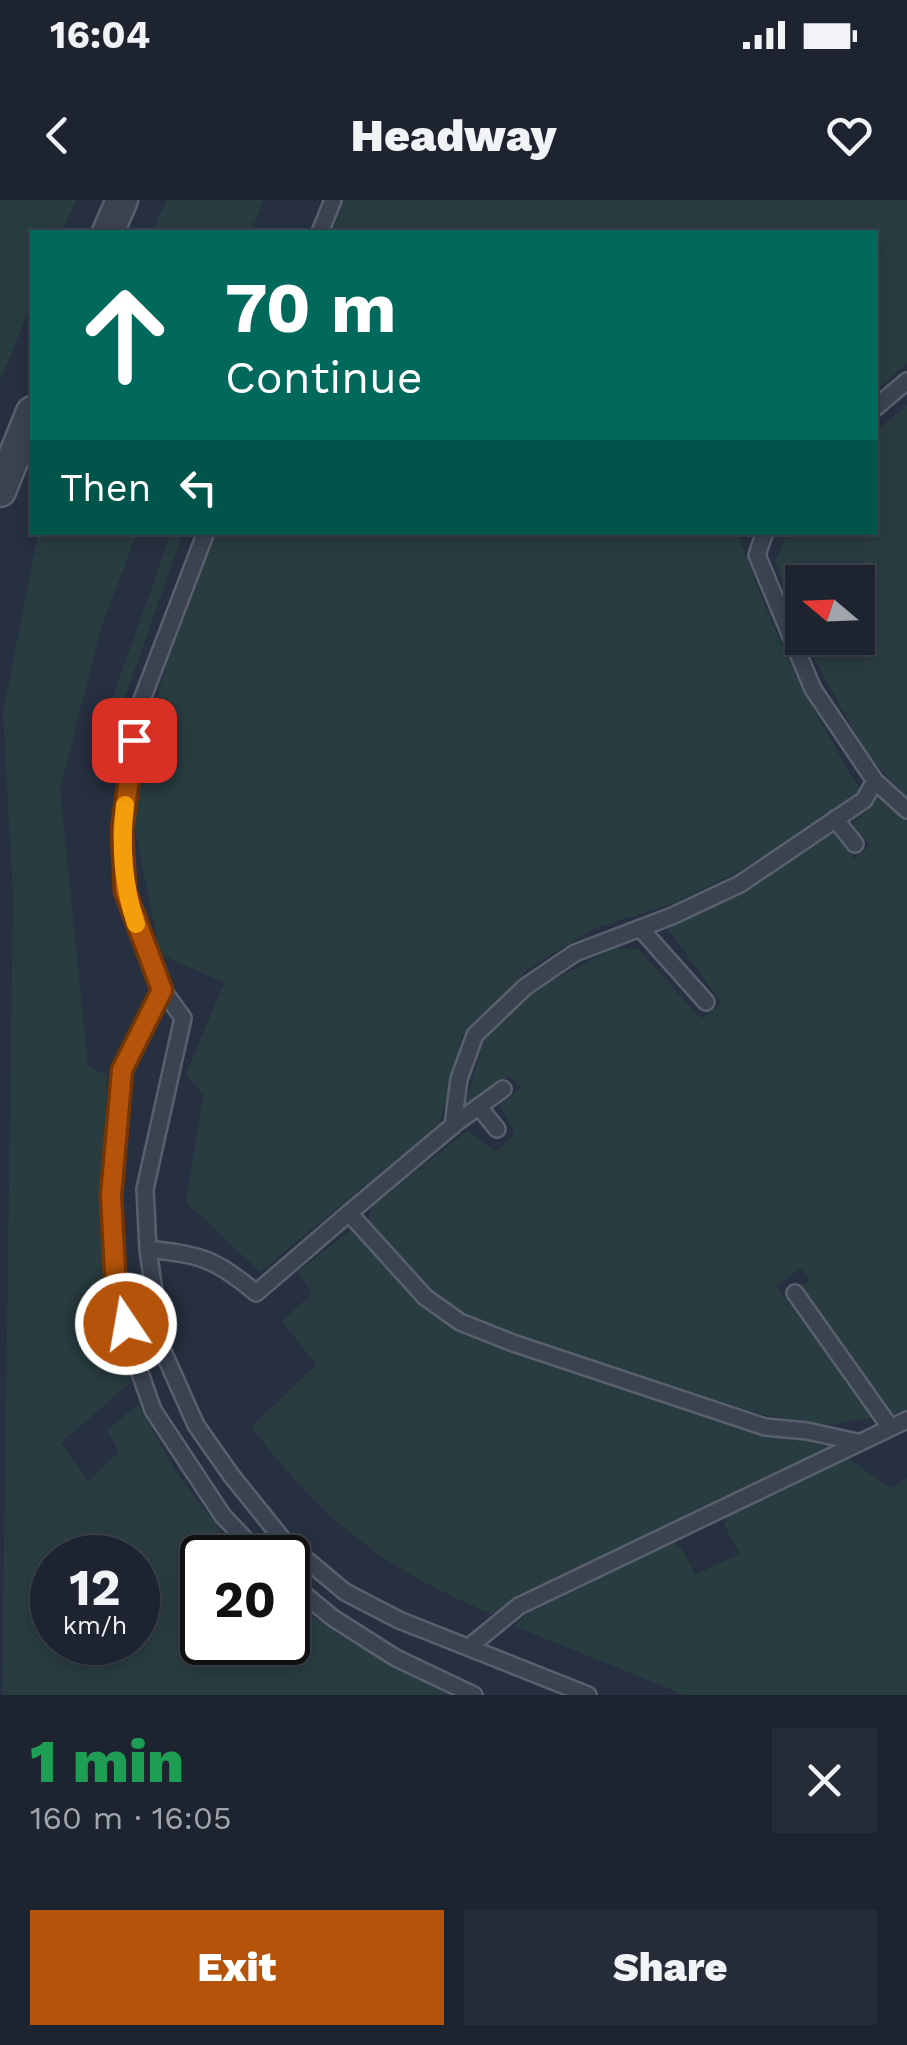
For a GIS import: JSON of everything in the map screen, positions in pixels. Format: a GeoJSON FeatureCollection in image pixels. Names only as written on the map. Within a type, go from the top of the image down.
{"type":"FeatureCollection","features":[{"type":"Feature","properties":{"kind":"street"},"geometry":{"type":"LineString","coordinates":[[109,230],[122,200]]}},
{"type":"Feature","properties":{"kind":"street"},"geometry":{"type":"LineString","coordinates":[[0,491],[30,417]]}},
{"type":"Feature","properties":{"kind":"lane"},"geometry":{"type":"LineString","coordinates":[[321,230],[332,200]]}},
{"type":"Feature","properties":{"kind":"lane"},"geometry":{"type":"LineString","coordinates":[[878,405],[907,381]]}},
{"type":"Feature","properties":{"kind":"lane"},"geometry":{"type":"LineString","coordinates":[[205,535],[138,710],[122,830],[125,891],[162,990],[183,1018],[145,1189],[148,1249],[162,1349],[196,1425],[231,1475],[284,1540],[345,1592],[400,1620],[588,1695]]}},
{"type":"Feature","properties":{"kind":"lane"},"geometry":{"type":"LineString","coordinates":[[764,535],[757,555],[813,689],[874,781],[907,810]]}},
{"type":"Feature","properties":{"kind":"lane"},"geometry":{"type":"LineString","coordinates":[[453,1126],[459,1079],[476,1035],[525,988],[574,953],[740,884],[864,800],[874,781]]}},
{"type":"Feature","properties":{"kind":"lane"},"geometry":{"type":"LineString","coordinates":[[835,819],[855,844]]}},
{"type":"Feature","properties":{"kind":"lane"},"geometry":{"type":"LineString","coordinates":[[640,928],[706,1002]]}},
{"type":"Feature","properties":{"kind":"lane"},"geometry":{"type":"LineString","coordinates":[[162,990],[122,1070],[111,1196],[115,1272],[132,1350],[153,1410],[223,1516],[241,1535]]}},
{"type":"Feature","properties":{"kind":"lane"},"geometry":{"type":"LineString","coordinates":[[148,1249],[190,1254],[226,1267],[256,1292],[503,1088]]}},
{"type":"Feature","properties":{"kind":"lane"},"geometry":{"type":"LineString","coordinates":[[479,1107],[498,1129]]}},
{"type":"Feature","properties":{"kind":"lane"},"geometry":{"type":"LineString","coordinates":[[349,1214],[425,1297],[460,1322],[766,1427],[857,1442]]}},
{"type":"Feature","properties":{"kind":"lane"},"geometry":{"type":"LineString","coordinates":[[795,1293],[890,1427]]}},
{"type":"Feature","properties":{"kind":"lane"},"geometry":{"type":"LineString","coordinates":[[470,1648],[519,1606],[907,1420]]}},
{"type":"Feature","properties":{"kind":"lane"},"geometry":{"type":"LineString","coordinates":[[310,1599],[396,1658],[474,1695]]}},
{"type":"Feature","properties":{"kind":"green space"},"geometry":{"type":"Polygon","coordinates":[[[0,200],[76,200],[63,230],[30,230],[30,308],[0,380],[0,200]]]}},
{"type":"Feature","properties":{"kind":"green space"},"geometry":{"type":"Polygon","coordinates":[[[167,200],[263,200],[252,230],[153,230],[167,200]]]}},
{"type":"Feature","properties":{"kind":"green space"},"geometry":{"type":"Polygon","coordinates":[[[344,200],[907,200],[907,363],[878,388],[878,230],[332,230],[344,200]]]}},
{"type":"Feature","properties":{"kind":"green space"},"geometry":{"type":"Polygon","coordinates":[[[907,405],[907,797],[868,756],[812,655],[875,655],[875,565],[785,565],[785,589],[775,562],[786,535],[878,535],[878,430],[907,405]]]}},
{"type":"Feature","properties":{"kind":"green space"},"geometry":{"type":"Polygon","coordinates":[[[38,535],[136,535],[101,628],[60,789],[88,1066],[107,1075],[103,1244],[111,1317],[132,1381],[61,1443],[88,1481],[119,1452],[107,1431],[138,1404],[177,1474],[224,1535],[180,1535],[180,1665],[310,1665],[310,1615],[339,1635],[462,1695],[2,1695],[13,894],[3,713],[38,535]]]}},
{"type":"Feature","properties":{"kind":"green space"},"geometry":{"type":"Polygon","coordinates":[[[170,535],[182,535],[101,775],[104,722],[170,535]]]}},
{"type":"Feature","properties":{"kind":"green space"},"geometry":{"type":"Polygon","coordinates":[[[215,535],[739,535],[785,655],[860,790],[733,875],[671,904],[593,929],[528,969],[462,1036],[440,1123],[260,1272],[186,1202],[203,1095],[186,1074],[224,983],[160,954],[133,819],[152,712],[215,535]]]}},
{"type":"Feature","properties":{"kind":"green space"},"geometry":{"type":"Polygon","coordinates":[[[878,793],[907,817],[907,1410],[889,1414],[800,1287],[810,1280],[801,1268],[776,1286],[875,1417],[827,1425],[763,1415],[496,1330],[441,1300],[368,1224],[371,1207],[468,1130],[496,1152],[515,1134],[500,1105],[521,1088],[510,1076],[466,1103],[482,1044],[525,995],[614,948],[639,950],[701,1019],[722,1003],[666,927],[836,830],[854,859],[870,846],[852,823],[869,809],[878,793]]]}},
{"type":"Feature","properties":{"kind":"green space"},"geometry":{"type":"Polygon","coordinates":[[[351,1230],[421,1307],[457,1331],[656,1400],[828,1447],[492,1614],[418,1578],[357,1538],[304,1490],[251,1427],[316,1365],[282,1321],[312,1294],[298,1271],[351,1230]]]}},
{"type":"Feature","properties":{"kind":"green space"},"geometry":{"type":"Polygon","coordinates":[[[849,1459],[891,1488],[907,1478],[907,1695],[685,1695],[514,1626],[527,1614],[670,1541],[682,1548],[695,1575],[740,1554],[724,1525],[727,1515],[849,1459]]]}},
{"type":"Feature","properties":{"kind":"slow traffic"},"geometry":{"type":"LineString","coordinates":[[125,805],[125,891],[136,924]]}},
{"type":"Feature","properties":{"kind":"route"},"geometry":{"type":"LineString","coordinates":[[126,1324],[115,1272],[111,1196],[122,1070],[162,990],[125,891],[122,830],[134,740]]}}]}
